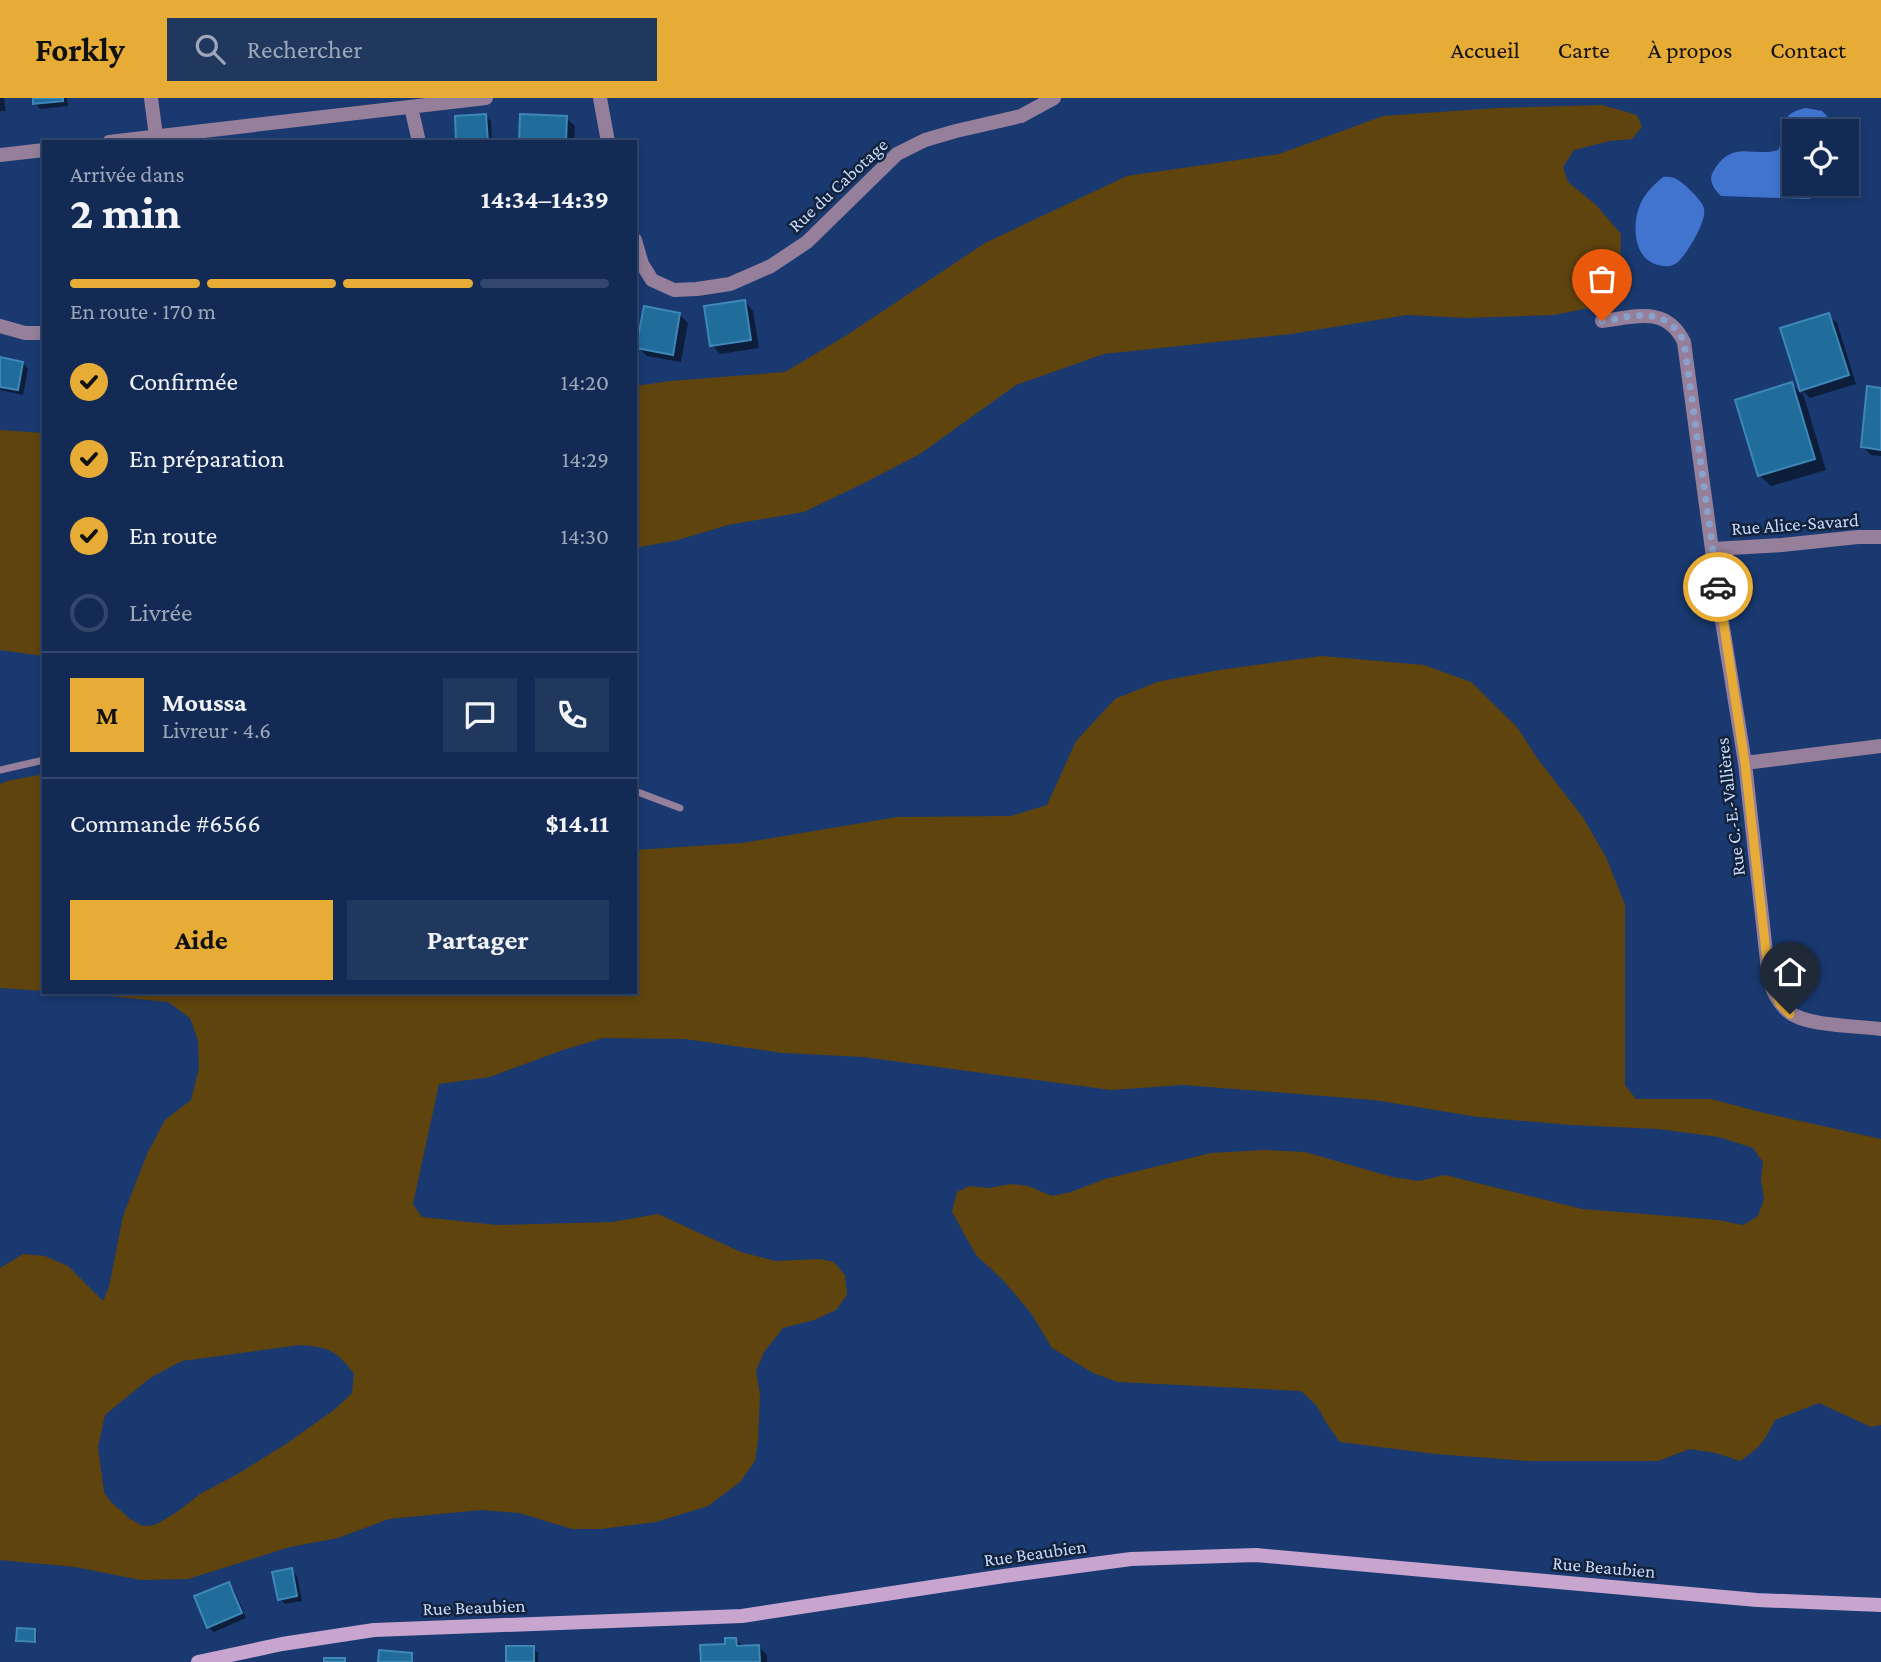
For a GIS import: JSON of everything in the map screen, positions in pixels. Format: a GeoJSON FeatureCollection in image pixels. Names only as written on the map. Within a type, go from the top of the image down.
{"type":"FeatureCollection","features":[{"type":"Feature","properties":{"kind":"main road","name":"Rue Beaubien"},"geometry":{"type":"LineString","coordinates":[[198,1662],[282,1644],[374,1630],[743,1616],[1131,1559],[1242,1555],[1757,1600],[1881,1605]]}},
{"type":"Feature","properties":{"kind":"street"},"geometry":{"type":"LineString","coordinates":[[151,98],[156,136]]}},
{"type":"Feature","properties":{"kind":"street"},"geometry":{"type":"LineString","coordinates":[[124,140],[486,98]]}},
{"type":"Feature","properties":{"kind":"street"},"geometry":{"type":"LineString","coordinates":[[600,98],[608,140]]}},
{"type":"Feature","properties":{"kind":"street","name":"Rue du Cabotage"},"geometry":{"type":"LineString","coordinates":[[637,247],[642,264],[652,280],[674,290],[730,284],[771,266],[807,242],[897,154],[956,131],[1021,116],[1054,98]]}},
{"type":"Feature","properties":{"kind":"street"},"geometry":{"type":"LineString","coordinates":[[411,107],[419,140]]}},
{"type":"Feature","properties":{"kind":"street"},"geometry":{"type":"LineString","coordinates":[[0,155],[42,150]]}},
{"type":"Feature","properties":{"kind":"street","name":"Rue C.-E.-Vallières"},"geometry":{"type":"LineString","coordinates":[[1602,321],[1639,316],[1659,317],[1675,327],[1684,342],[1745,763],[1769,979],[1774,994],[1790,1014],[1805,1020],[1881,1028]]}},
{"type":"Feature","properties":{"kind":"street"},"geometry":{"type":"LineString","coordinates":[[0,326],[25,333],[42,333]]}},
{"type":"Feature","properties":{"kind":"street","name":"Rue Alice-Savard"},"geometry":{"type":"LineString","coordinates":[[1713,549],[1881,537]]}},
{"type":"Feature","properties":{"kind":"street"},"geometry":{"type":"LineString","coordinates":[[1745,763],[1881,746]]}},
{"type":"Feature","properties":{"kind":"lane"},"geometry":{"type":"LineString","coordinates":[[0,770],[42,760]]}},
{"type":"Feature","properties":{"kind":"lane"},"geometry":{"type":"LineString","coordinates":[[637,792],[680,808]]}},
{"type":"Feature","properties":{"kind":"shaded area"},"geometry":{"type":"Polygon","coordinates":[[[1602,105],[1637,115],[1642,127],[1632,139],[1610,141],[1574,150],[1563,167],[1568,182],[1596,205],[1621,234],[1620,276],[1608,304],[1554,315],[1467,318],[1407,315],[1291,334],[1104,354],[1016,385],[920,454],[804,512],[728,525],[678,540],[637,548],[637,386],[785,372],[847,335],[985,243],[1127,176],[1279,154],[1383,116],[1496,108],[1602,105]]]}},
{"type":"Feature","properties":{"kind":"shaded area"},"geometry":{"type":"Polygon","coordinates":[[[0,430],[42,433],[42,656],[0,650],[0,430]]]}},
{"type":"Feature","properties":{"kind":"shaded area"},"geometry":{"type":"Polygon","coordinates":[[[1322,656],[1424,665],[1471,682],[1517,727],[1537,758],[1582,816],[1606,857],[1625,905],[1625,1085],[1636,1099],[1711,1099],[1881,1139],[1881,1425],[1871,1427],[1819,1403],[1775,1420],[1761,1444],[1740,1461],[1716,1453],[1690,1449],[1658,1461],[1528,1461],[1435,1454],[1340,1442],[1317,1406],[1301,1391],[1118,1382],[1093,1373],[1052,1348],[1031,1313],[1002,1279],[976,1255],[952,1212],[957,1192],[969,1186],[1028,1186],[1052,1196],[1105,1179],[1211,1153],[1264,1150],[1305,1152],[1392,1177],[1419,1181],[1445,1175],[1582,1209],[1718,1220],[1743,1225],[1758,1216],[1764,1199],[1761,1179],[1763,1162],[1753,1148],[1719,1137],[1658,1129],[1478,1117],[1374,1100],[1183,1085],[1111,1090],[863,1057],[783,1053],[685,1039],[603,1038],[490,1077],[439,1084],[413,1204],[422,1217],[497,1225],[612,1222],[658,1214],[741,1252],[775,1261],[820,1259],[834,1262],[845,1275],[847,1295],[836,1310],[814,1320],[783,1328],[764,1352],[756,1371],[760,1394],[755,1461],[740,1482],[708,1506],[656,1522],[601,1529],[572,1529],[519,1513],[481,1510],[389,1519],[338,1538],[290,1547],[188,1579],[140,1580],[75,1567],[0,1560],[0,1268],[23,1254],[45,1256],[68,1266],[103,1301],[109,1287],[123,1216],[147,1154],[165,1120],[191,1100],[199,1068],[198,1040],[190,1018],[168,1002],[88,994],[637,994],[637,850],[742,843],[897,817],[1011,816],[1047,805],[1076,741],[1115,699],[1157,682],[1219,670],[1322,656]],[[299,1345],[182,1361],[150,1378],[105,1415],[98,1447],[104,1492],[110,1501],[130,1519],[143,1526],[155,1525],[200,1494],[286,1444],[334,1410],[352,1393],[354,1374],[337,1355],[325,1349],[299,1345]]]}},
{"type":"Feature","properties":{"kind":"shaded area"},"geometry":{"type":"Polygon","coordinates":[[[42,774],[42,991],[0,988],[0,784],[42,774]]]}},
{"type":"Feature","properties":{"kind":"water"},"geometry":{"type":"Polygon","coordinates":[[[1806,108],[1822,111],[1827,119],[1786,119],[1794,112],[1806,108]]]}},
{"type":"Feature","properties":{"kind":"water"},"geometry":{"type":"Polygon","coordinates":[[[1782,141],[1782,196],[1815,196],[1809,199],[1721,196],[1714,188],[1711,182],[1713,172],[1728,155],[1743,151],[1778,150],[1782,141]]]}},
{"type":"Feature","properties":{"kind":"water"},"geometry":{"type":"Polygon","coordinates":[[[1663,177],[1681,182],[1704,208],[1703,220],[1692,244],[1679,261],[1668,266],[1653,263],[1645,257],[1639,249],[1635,228],[1639,206],[1650,189],[1663,177]]]}},
{"type":"Feature","properties":{"kind":"building"},"geometry":{"type":"Polygon","coordinates":[[[33,98],[63,98],[63,101],[33,104],[33,98]]]}},
{"type":"Feature","properties":{"kind":"building"},"geometry":{"type":"Polygon","coordinates":[[[486,114],[488,140],[456,140],[455,116],[486,114]]]}},
{"type":"Feature","properties":{"kind":"building"},"geometry":{"type":"Polygon","coordinates":[[[520,114],[567,116],[566,140],[519,140],[520,114]]]}},
{"type":"Feature","properties":{"kind":"building"},"geometry":{"type":"Polygon","coordinates":[[[745,300],[751,340],[710,346],[704,306],[745,300]]]}},
{"type":"Feature","properties":{"kind":"building"},"geometry":{"type":"Polygon","coordinates":[[[644,306],[680,313],[673,355],[637,348],[644,306]]]}},
{"type":"Feature","properties":{"kind":"building"},"geometry":{"type":"Polygon","coordinates":[[[1829,313],[1849,375],[1800,391],[1780,328],[1829,313]]]}},
{"type":"Feature","properties":{"kind":"building"},"geometry":{"type":"Polygon","coordinates":[[[0,357],[23,362],[18,390],[0,387],[0,357]]]}},
{"type":"Feature","properties":{"kind":"building"},"geometry":{"type":"Polygon","coordinates":[[[1792,382],[1815,459],[1758,476],[1735,400],[1792,382]]]}},
{"type":"Feature","properties":{"kind":"building"},"geometry":{"type":"Polygon","coordinates":[[[1867,386],[1881,388],[1881,450],[1861,447],[1867,386]]]}},
{"type":"Feature","properties":{"kind":"building"},"geometry":{"type":"Polygon","coordinates":[[[292,1568],[297,1596],[278,1600],[272,1572],[292,1568]]]}},
{"type":"Feature","properties":{"kind":"building"},"geometry":{"type":"Polygon","coordinates":[[[229,1582],[242,1613],[207,1628],[194,1596],[229,1582]]]}},
{"type":"Feature","properties":{"kind":"building"},"geometry":{"type":"Polygon","coordinates":[[[17,1628],[35,1629],[35,1642],[16,1641],[17,1628]]]}},
{"type":"Feature","properties":{"kind":"building"},"geometry":{"type":"Polygon","coordinates":[[[725,1638],[736,1638],[737,1646],[759,1645],[760,1662],[701,1662],[700,1645],[725,1644],[725,1638]]]}},
{"type":"Feature","properties":{"kind":"building"},"geometry":{"type":"Polygon","coordinates":[[[506,1646],[534,1646],[534,1662],[506,1662],[506,1646]]]}},
{"type":"Feature","properties":{"kind":"building"},"geometry":{"type":"Polygon","coordinates":[[[379,1650],[412,1653],[412,1662],[378,1662],[379,1650]]]}},
{"type":"Feature","properties":{"kind":"building"},"geometry":{"type":"Polygon","coordinates":[[[324,1658],[345,1658],[345,1662],[324,1662],[324,1658]]]}},
{"type":"Feature","properties":{"kind":"way so far"},"geometry":{"type":"LineString","coordinates":[[1602,321],[1639,316],[1659,317],[1671,323],[1684,342],[1718,587]]}},
{"type":"Feature","properties":{"kind":"route"},"geometry":{"type":"LineString","coordinates":[[1718,587],[1745,763],[1769,979],[1774,994],[1790,1014]]}}]}
